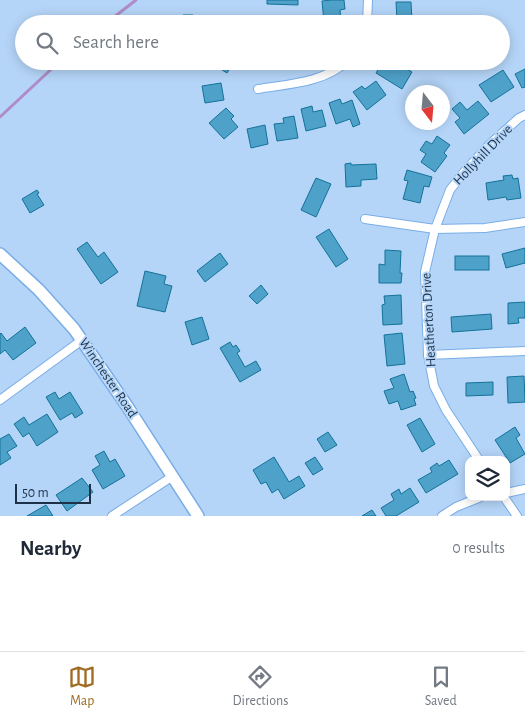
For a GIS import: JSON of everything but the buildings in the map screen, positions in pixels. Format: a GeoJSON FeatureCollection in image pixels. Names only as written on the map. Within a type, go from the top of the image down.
{"type":"FeatureCollection","features":[{"type":"Feature","properties":{"kind":"street"},"geometry":{"type":"LineString","coordinates":[[367,15],[368,0]]}},
{"type":"Feature","properties":{"kind":"street"},"geometry":{"type":"LineString","coordinates":[[258,89],[311,80],[336,70]]}},
{"type":"Feature","properties":{"kind":"street","name":"Hollyhill Drive"},"geometry":{"type":"LineString","coordinates":[[435,229],[450,190],[464,172],[489,144],[525,114]]}},
{"type":"Feature","properties":{"kind":"street"},"geometry":{"type":"LineString","coordinates":[[365,219],[435,229],[485,228],[525,222]]}},
{"type":"Feature","properties":{"kind":"street","name":"Heatherton Drive"},"geometry":{"type":"LineString","coordinates":[[435,229],[425,272],[428,355],[434,386],[446,410],[476,456]]}},
{"type":"Feature","properties":{"kind":"street","name":"Winchester Road"},"geometry":{"type":"LineString","coordinates":[[0,254],[54,305],[82,340],[198,516]]}},
{"type":"Feature","properties":{"kind":"street"},"geometry":{"type":"LineString","coordinates":[[1,398],[82,340]]}},
{"type":"Feature","properties":{"kind":"street"},"geometry":{"type":"LineString","coordinates":[[428,355],[525,351]]}},
{"type":"Feature","properties":{"kind":"street"},"geometry":{"type":"LineString","coordinates":[[112,516],[172,476]]}},
{"type":"Feature","properties":{"kind":"street"},"geometry":{"type":"LineString","coordinates":[[510,492],[525,489]]}},
{"type":"Feature","properties":{"kind":"street"},"geometry":{"type":"LineString","coordinates":[[442,516],[456,507],[471,501]]}},
{"type":"Feature","properties":{"kind":"street"},"geometry":{"type":"LineString","coordinates":[[507,501],[517,516]]}},
{"type":"Feature","properties":{"kind":"waterway"},"geometry":{"type":"LineString","coordinates":[[117,15],[136,0]]}},
{"type":"Feature","properties":{"kind":"waterway"},"geometry":{"type":"LineString","coordinates":[[0,117],[50,70]]}}]}
